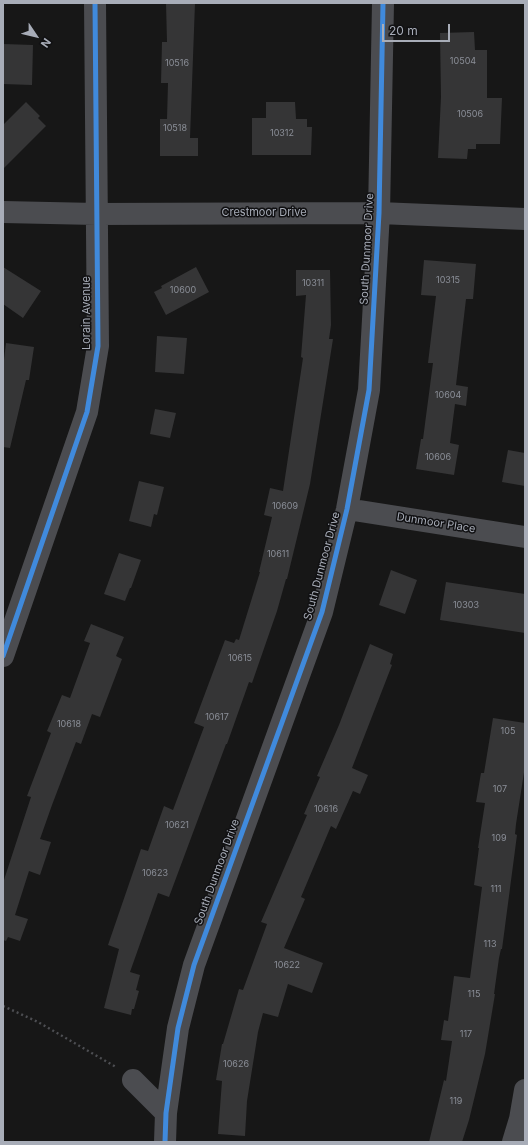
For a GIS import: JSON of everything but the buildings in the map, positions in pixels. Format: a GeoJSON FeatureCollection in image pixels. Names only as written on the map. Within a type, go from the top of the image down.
{"type":"FeatureCollection","features":[{"type":"Feature","properties":{"kind":"street","name":"Lorain Avenue"},"geometry":{"type":"LineString","coordinates":[[3,656],[87,412],[98,346],[94,3]]}},
{"type":"Feature","properties":{"kind":"street","name":"South Dunmoor Drive"},"geometry":{"type":"LineString","coordinates":[[164,1142],[166,1113],[178,1028],[194,965],[322,612],[347,509],[369,390],[379,213],[383,3]]}},
{"type":"Feature","properties":{"kind":"street","name":"Crestmoor Drive"},"geometry":{"type":"LineString","coordinates":[[3,212],[96,214],[379,213],[525,219]]}},
{"type":"Feature","properties":{"kind":"street","name":"Dunmoor Place"},"geometry":{"type":"LineString","coordinates":[[347,509],[525,537]]}},
{"type":"Feature","properties":{"kind":"street"},"geometry":{"type":"LineString","coordinates":[[133,1080],[166,1113]]}},
{"type":"Feature","properties":{"kind":"street"},"geometry":{"type":"LineString","coordinates":[[513,1142],[520,1119],[525,1090]]}},
{"type":"Feature","properties":{"kind":"path"},"geometry":{"type":"LineString","coordinates":[[3,1006],[38,1022],[121,1070],[133,1080]]}},
{"type":"Feature","properties":{"kind":"cycle path"},"geometry":{"type":"LineString","coordinates":[[3,656],[87,412],[98,346],[95,3]]}},
{"type":"Feature","properties":{"kind":"cycle path"},"geometry":{"type":"LineString","coordinates":[[165,1142],[166,1113],[178,1028],[194,965],[322,612],[347,509],[369,390],[379,213],[383,3]]}}]}
